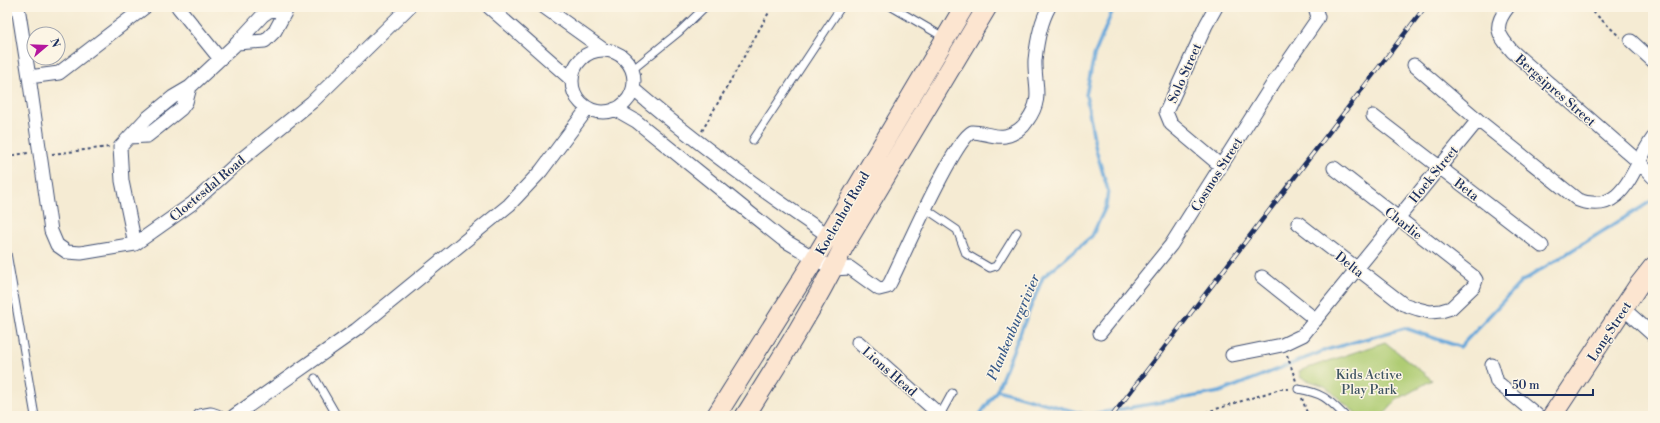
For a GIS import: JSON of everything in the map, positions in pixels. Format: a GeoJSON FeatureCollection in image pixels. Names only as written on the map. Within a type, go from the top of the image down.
{"type":"FeatureCollection","features":[{"type":"Feature","properties":{"kind":"main road","name":"Koelenhof Road"},"geometry":{"type":"LineString","coordinates":[[716,416],[814,260],[827,235],[964,7]]}},
{"type":"Feature","properties":{"kind":"main road","name":"Koelenhof Road"},"geometry":{"type":"LineString","coordinates":[[745,416],[841,269],[844,246],[987,7]]}},
{"type":"Feature","properties":{"kind":"main road","name":"Long Street"},"geometry":{"type":"LineString","coordinates":[[1552,416],[1638,286],[1653,267]]}},
{"type":"Feature","properties":{"kind":"street","name":"Cloetesdal Road"},"geometry":{"type":"LineString","coordinates":[[18,7],[51,231],[57,245],[67,252],[81,252],[135,244],[193,204],[244,157],[307,106],[402,9]]}},
{"type":"Feature","properties":{"kind":"street"},"geometry":{"type":"LineString","coordinates":[[29,77],[59,73],[145,7]]}},
{"type":"Feature","properties":{"kind":"street"},"geometry":{"type":"LineString","coordinates":[[178,7],[220,59]]}},
{"type":"Feature","properties":{"kind":"street"},"geometry":{"type":"LineString","coordinates":[[489,7],[572,80]]}},
{"type":"Feature","properties":{"kind":"street"},"geometry":{"type":"LineString","coordinates":[[544,7],[604,50],[621,56],[632,70],[634,80],[633,89],[623,104],[615,109],[597,111],[588,108],[576,96],[572,80],[576,66],[585,55],[594,51],[604,50]]}},
{"type":"Feature","properties":{"kind":"street"},"geometry":{"type":"LineString","coordinates":[[615,109],[636,121],[782,239],[814,260],[841,269],[879,289],[887,287],[957,148],[969,134],[975,132],[997,136],[1012,134],[1023,127],[1034,112],[1038,97],[1035,62],[1038,39],[1049,7]]}},
{"type":"Feature","properties":{"kind":"street","name":"Solo Street"},"geometry":{"type":"LineString","coordinates":[[1216,7],[1206,25],[1166,112],[1171,124],[1221,166]]}},
{"type":"Feature","properties":{"kind":"street","name":"Cosmos Street"},"geometry":{"type":"LineString","coordinates":[[1100,333],[1171,246],[1274,82],[1316,21],[1318,17],[1315,7]]}},
{"type":"Feature","properties":{"kind":"street","name":"Bergsipres Street"},"geometry":{"type":"LineString","coordinates":[[1508,7],[1500,17],[1498,26],[1503,40],[1512,51],[1653,176]]}},
{"type":"Feature","properties":{"kind":"street"},"geometry":{"type":"LineString","coordinates":[[237,43],[265,41],[275,31],[288,8]]}},
{"type":"Feature","properties":{"kind":"street"},"geometry":{"type":"LineString","coordinates":[[135,244],[122,181],[120,147],[159,108],[190,87],[269,11],[288,8]]}},
{"type":"Feature","properties":{"kind":"street"},"geometry":{"type":"LineString","coordinates":[[1631,41],[1653,61]]}},
{"type":"Feature","properties":{"kind":"street"},"geometry":{"type":"LineString","coordinates":[[1414,65],[1478,120],[1578,200],[1587,203],[1606,203],[1614,198],[1623,188],[1640,163],[1653,138]]}},
{"type":"Feature","properties":{"kind":"street"},"geometry":{"type":"LineString","coordinates":[[633,89],[697,142],[844,246]]}},
{"type":"Feature","properties":{"kind":"street"},"geometry":{"type":"LineString","coordinates":[[234,416],[356,330],[509,205],[542,171],[588,108]]}},
{"type":"Feature","properties":{"kind":"street","name":"Beta"},"geometry":{"type":"LineString","coordinates":[[1373,116],[1542,246]]}},
{"type":"Feature","properties":{"kind":"street","name":"Hoek Street"},"geometry":{"type":"LineString","coordinates":[[1232,355],[1291,342],[1303,335],[1478,120]]}},
{"type":"Feature","properties":{"kind":"street","name":"Charlie"},"geometry":{"type":"LineString","coordinates":[[1334,168],[1476,280],[1474,286],[1447,310],[1430,312],[1403,304]]}},
{"type":"Feature","properties":{"kind":"street","name":"Delta"},"geometry":{"type":"LineString","coordinates":[[1298,223],[1403,304]]}},
{"type":"Feature","properties":{"kind":"street"},"geometry":{"type":"LineString","coordinates":[[1262,277],[1316,320]]}},
{"type":"Feature","properties":{"kind":"street"},"geometry":{"type":"LineString","coordinates":[[1624,309],[1653,335]]}},
{"type":"Feature","properties":{"kind":"street","name":"Lions Head"},"geometry":{"type":"LineString","coordinates":[[858,342],[940,415]]}},
{"type":"Feature","properties":{"kind":"street"},"geometry":{"type":"LineString","coordinates":[[1492,365],[1497,382],[1538,416]]}},
{"type":"Feature","properties":{"kind":"street"},"geometry":{"type":"LineString","coordinates":[[200,416],[210,414],[217,416]]}},
{"type":"Feature","properties":{"kind":"lane"},"geometry":{"type":"LineString","coordinates":[[632,70],[679,32],[704,7]]}},
{"type":"Feature","properties":{"kind":"lane"},"geometry":{"type":"LineString","coordinates":[[753,140],[840,7]]}},
{"type":"Feature","properties":{"kind":"lane"},"geometry":{"type":"LineString","coordinates":[[892,7],[945,38]]}},
{"type":"Feature","properties":{"kind":"lane"},"geometry":{"type":"LineString","coordinates":[[926,209],[957,230],[967,255],[990,268],[996,266],[1016,232]]}},
{"type":"Feature","properties":{"kind":"lane"},"geometry":{"type":"LineString","coordinates":[[7,252],[35,416]]}},
{"type":"Feature","properties":{"kind":"lane"},"geometry":{"type":"LineString","coordinates":[[316,378],[337,416]]}},
{"type":"Feature","properties":{"kind":"lane"},"geometry":{"type":"LineString","coordinates":[[1298,389],[1316,392],[1330,401],[1343,416]]}},
{"type":"Feature","properties":{"kind":"lane"},"geometry":{"type":"LineString","coordinates":[[940,415],[952,393]]}},
{"type":"Feature","properties":{"kind":"path"},"geometry":{"type":"LineString","coordinates":[[697,142],[772,7]]}},
{"type":"Feature","properties":{"kind":"path"},"geometry":{"type":"LineString","coordinates":[[1590,7],[1590,10],[1624,41],[1631,41]]}},
{"type":"Feature","properties":{"kind":"path"},"geometry":{"type":"LineString","coordinates":[[7,156],[28,153],[40,158],[52,154],[105,146],[120,147]]}},
{"type":"Feature","properties":{"kind":"path"},"geometry":{"type":"LineString","coordinates":[[1286,352],[1294,375]]}},
{"type":"Feature","properties":{"kind":"path"},"geometry":{"type":"LineString","coordinates":[[1194,416],[1280,389]]}},
{"type":"Feature","properties":{"kind":"path"},"geometry":{"type":"LineString","coordinates":[[1298,389],[1308,416]]}},
{"type":"Feature","properties":{"kind":"green space","name":"Kids Active Play Park"},"geometry":{"type":"Polygon","coordinates":[[[1385,342],[1432,380],[1395,401],[1382,416],[1359,416],[1325,386],[1301,378],[1299,371],[1385,342]]]}},
{"type":"Feature","properties":{"kind":"waterway","name":"Plankenburgrivier"},"geometry":{"type":"LineString","coordinates":[[979,416],[997,390],[1043,277],[1092,236],[1106,206],[1108,190],[1096,150],[1086,95],[1094,56],[1114,7]]}},
{"type":"Feature","properties":{"kind":"waterway"},"geometry":{"type":"LineString","coordinates":[[997,390],[1087,415],[1220,392],[1326,350],[1405,328],[1460,347],[1521,282],[1653,200]]}},
{"type":"Feature","properties":{"kind":"railway"},"geometry":{"type":"LineString","coordinates":[[1112,416],[1425,7]]}}]}
